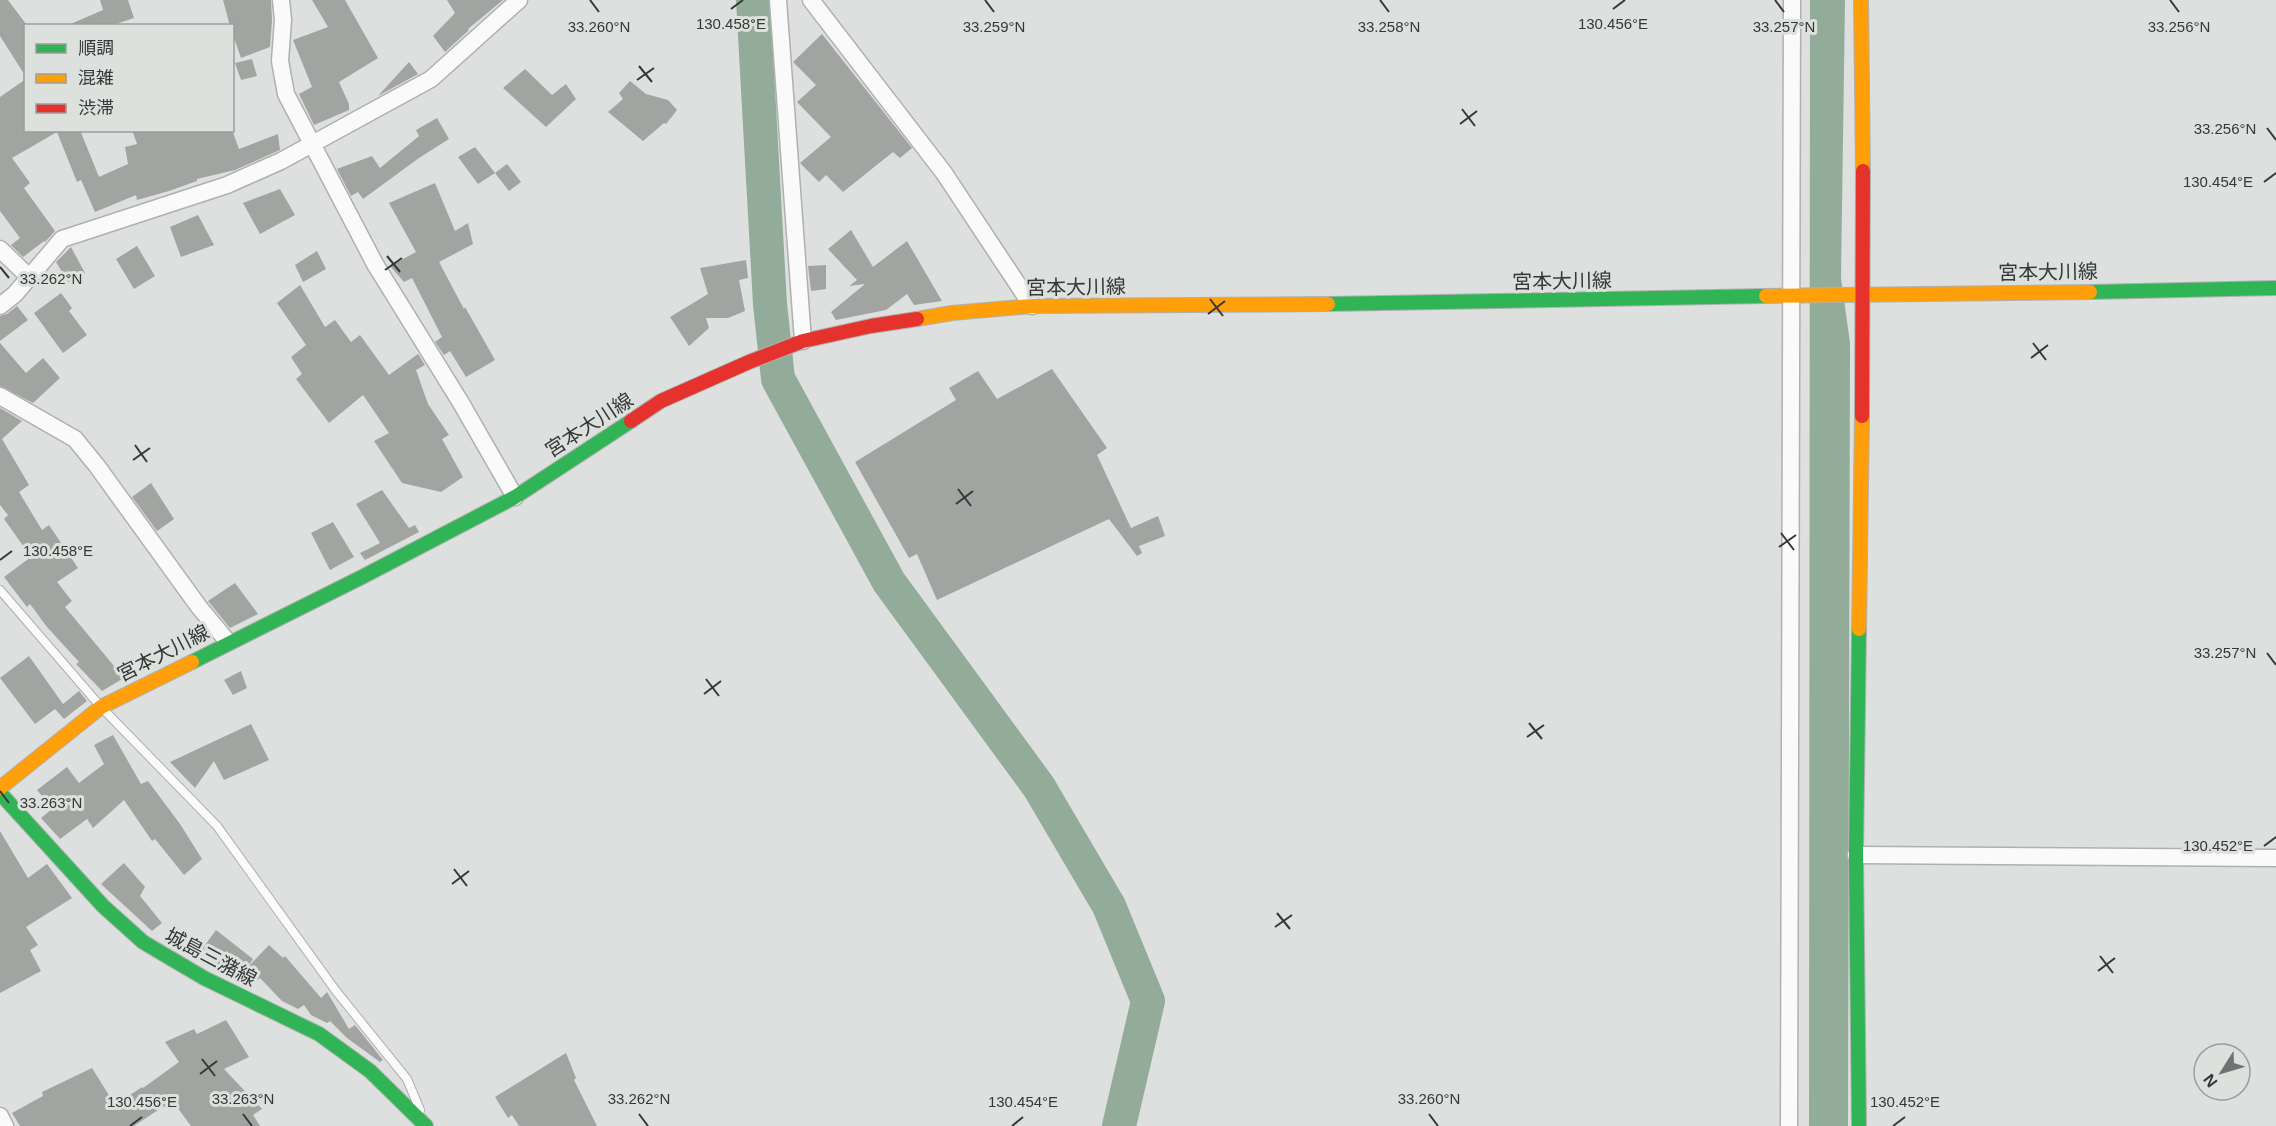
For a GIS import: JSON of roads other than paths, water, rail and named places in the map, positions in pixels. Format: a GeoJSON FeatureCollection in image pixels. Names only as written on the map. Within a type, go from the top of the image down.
{"type":"FeatureCollection","features":[{"type":"Feature","properties":{"kind":"main road"},"geometry":{"type":"LineString","coordinates":[[1859,1126],[1856,855],[1861,0]]}},
{"type":"Feature","properties":{"kind":"main road","name":"宮本大川線"},"geometry":{"type":"LineString","coordinates":[[0,790],[100,707],[371,572],[515,497],[661,401],[749,362],[797,344],[871,326],[952,313],[1032,306],[1459,303],[2276,288]]}},
{"type":"Feature","properties":{"kind":"main road","name":"城島三潴線"},"geometry":{"type":"LineString","coordinates":[[0,790],[103,906],[143,942],[204,978],[319,1034],[370,1071],[426,1126]]}},
{"type":"Feature","properties":{"kind":"street"},"geometry":{"type":"LineString","coordinates":[[280,0],[283,20],[280,61],[286,94],[375,264],[461,402],[515,497]]}},
{"type":"Feature","properties":{"kind":"street"},"geometry":{"type":"LineString","coordinates":[[0,306],[30,278],[62,239],[227,185],[281,161],[432,79],[519,0]]}},
{"type":"Feature","properties":{"kind":"street"},"geometry":{"type":"LineString","coordinates":[[778,0],[797,344]]}},
{"type":"Feature","properties":{"kind":"street"},"geometry":{"type":"LineString","coordinates":[[811,0],[944,172],[1032,306]]}},
{"type":"Feature","properties":{"kind":"street"},"geometry":{"type":"LineString","coordinates":[[1790,1126],[1799,295],[1792,0]]}},
{"type":"Feature","properties":{"kind":"street"},"geometry":{"type":"LineString","coordinates":[[0,249],[30,278]]}},
{"type":"Feature","properties":{"kind":"street"},"geometry":{"type":"LineString","coordinates":[[0,396],[75,439],[199,607],[228,642]]}},
{"type":"Feature","properties":{"kind":"street"},"geometry":{"type":"LineString","coordinates":[[1856,855],[2276,858]]}},
{"type":"Feature","properties":{"kind":"street"},"geometry":{"type":"LineString","coordinates":[[0,1116],[6,1126]]}},
{"type":"Feature","properties":{"kind":"lane"},"geometry":{"type":"LineString","coordinates":[[0,590],[100,707],[216,826],[336,991],[407,1079],[426,1126]]}},
{"type":"Feature","properties":{"kind":"waterway"},"geometry":{"type":"LineString","coordinates":[[753,0],[770,304],[778,379],[889,582],[1039,787],[1109,906],[1148,1001],[1119,1126]]}}]}
